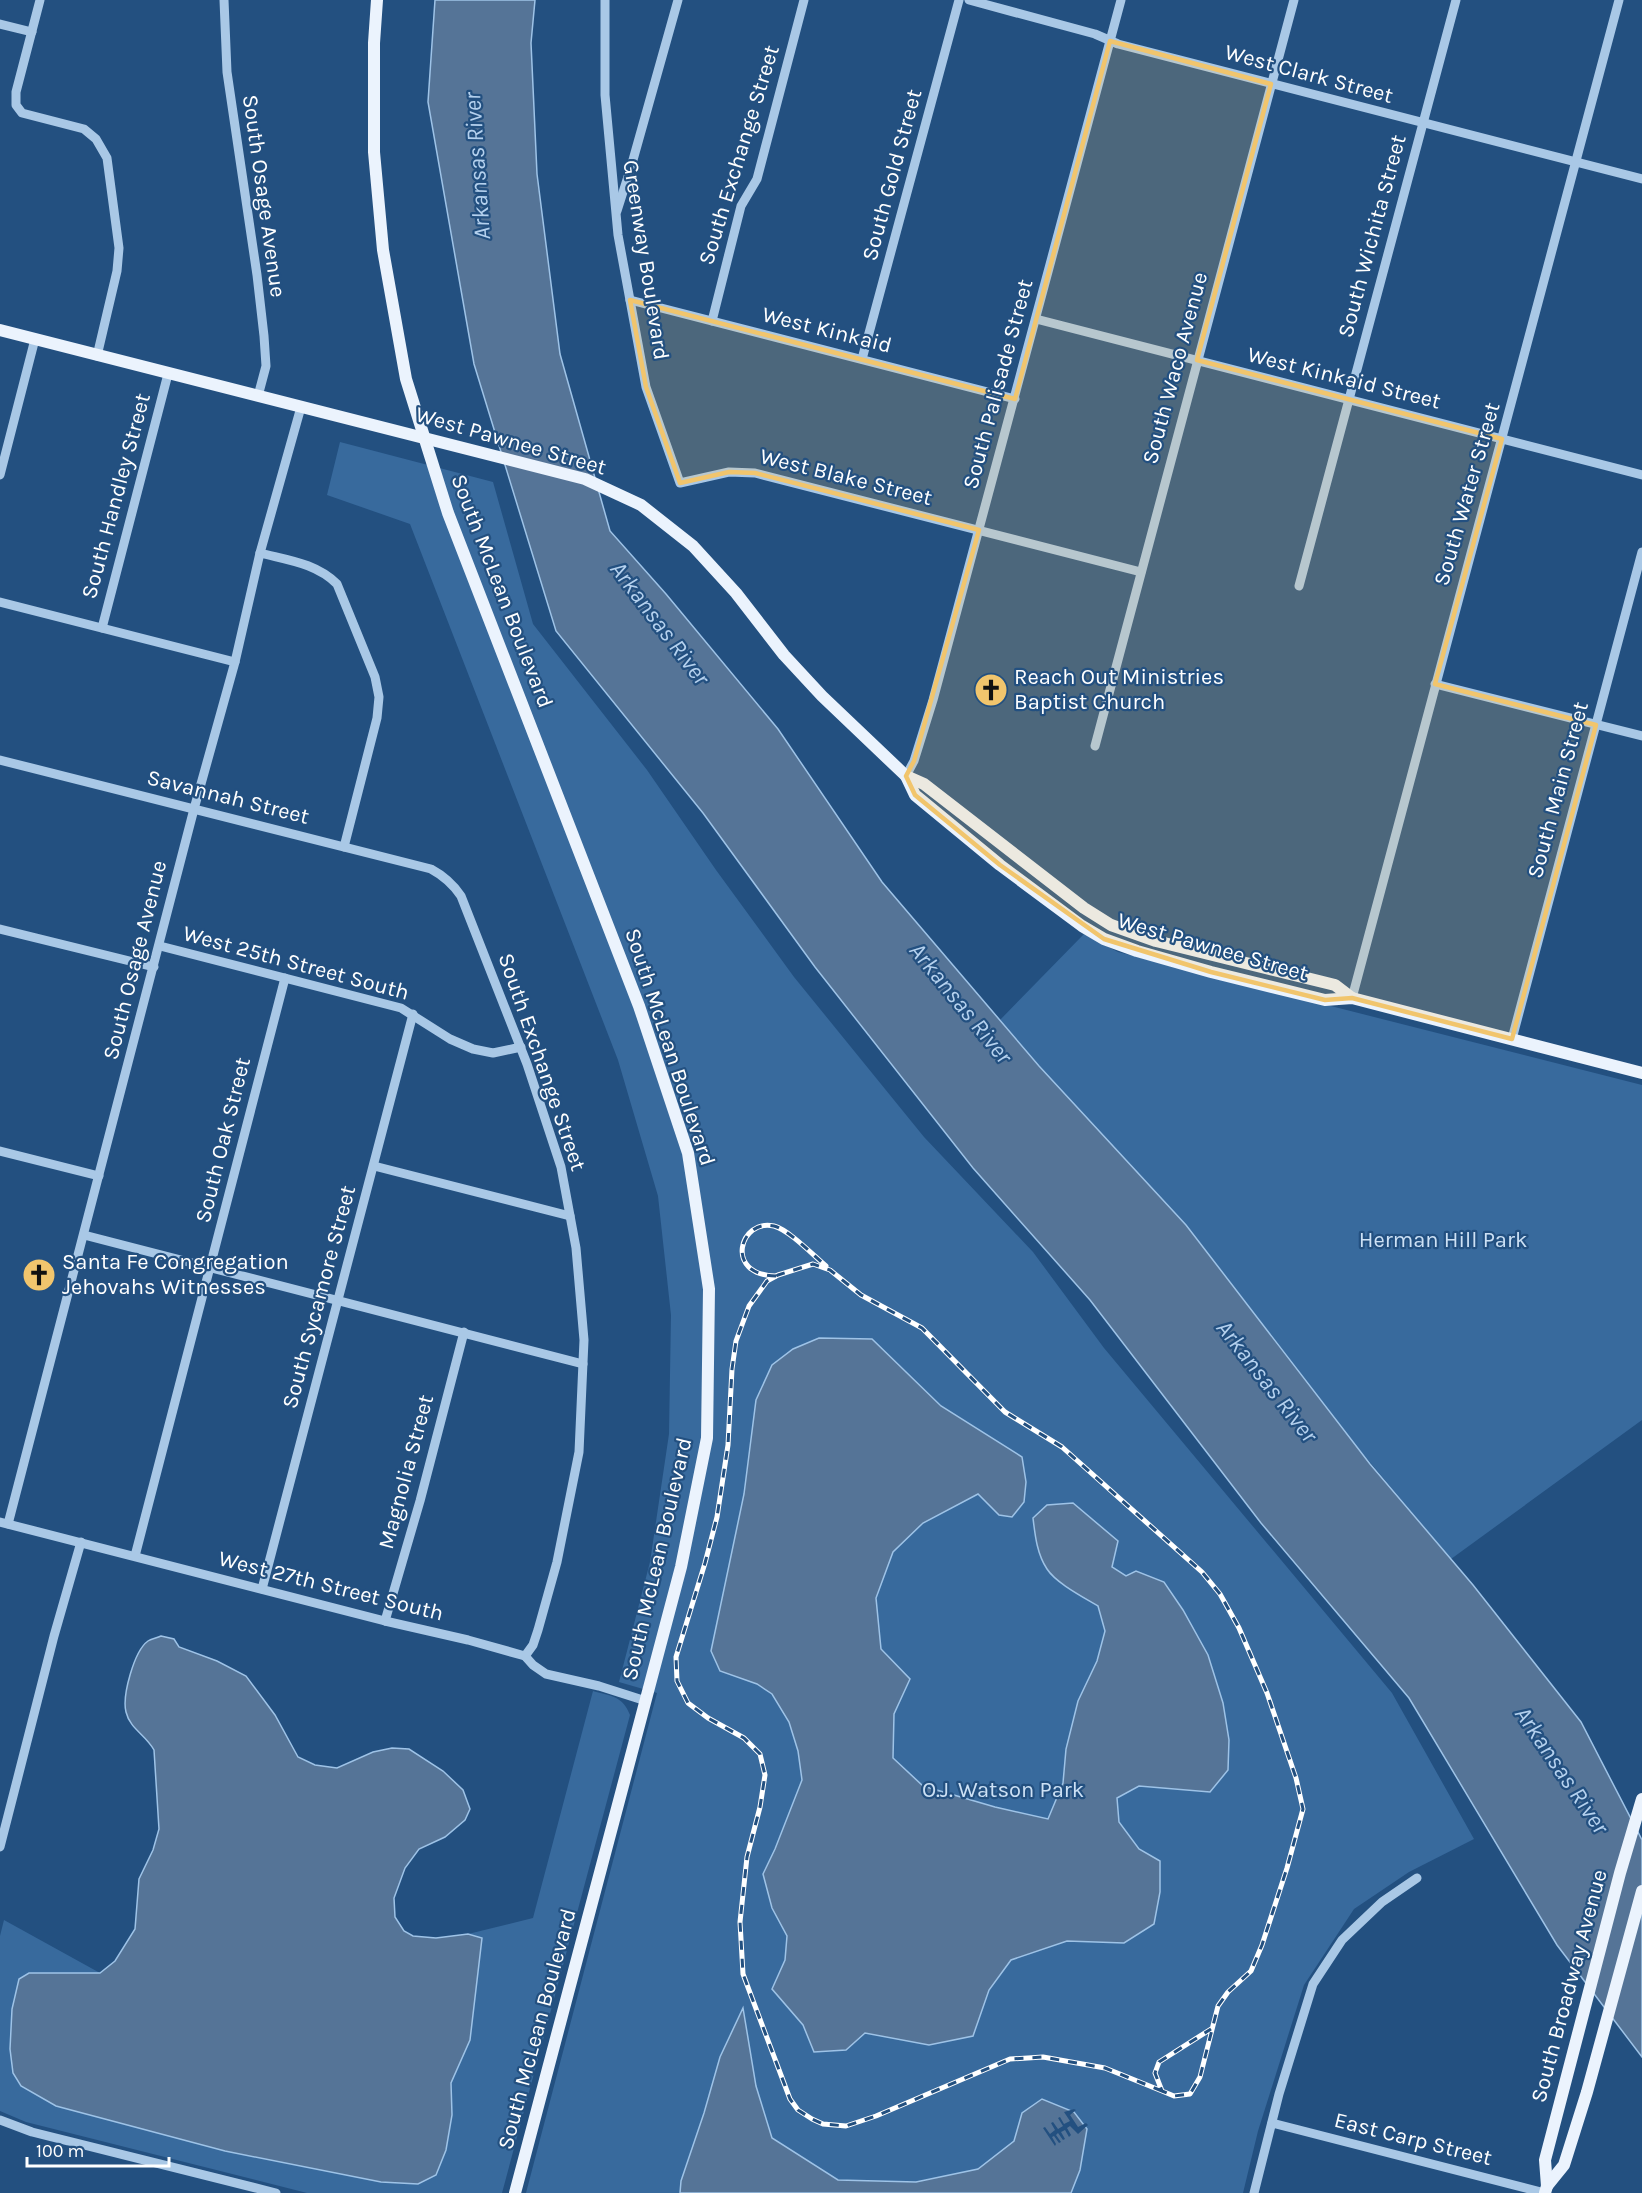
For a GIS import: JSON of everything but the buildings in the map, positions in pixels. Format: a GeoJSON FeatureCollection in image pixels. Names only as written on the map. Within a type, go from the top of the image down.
{"type":"FeatureCollection","features":[{"type":"Feature","properties":{"kind":"main road","name":"South McLean Boulevard"},"geometry":{"type":"LineString","coordinates":[[377,0],[374,43],[374,152],[383,250],[406,379],[448,513],[639,1006],[688,1153],[709,1289],[707,1438],[681,1567],[515,2193]]}},
{"type":"Feature","properties":{"kind":"main road","name":"West Pawnee Street"},"geometry":{"type":"LineString","coordinates":[[0,330],[471,452],[585,479],[641,505],[693,546],[736,593],[784,655],[822,696],[906,776],[915,795],[1000,865],[1082,926],[1104,939],[1200,969],[1325,1000],[1352,998],[1642,1073]]}},
{"type":"Feature","properties":{"kind":"main road","name":"South Broadway Avenue"},"geometry":{"type":"LineString","coordinates":[[1545,2190],[1545,2160],[1620,1873],[1642,1799]]}},
{"type":"Feature","properties":{"kind":"main road","name":"South Broadway Avenue"},"geometry":{"type":"LineString","coordinates":[[1545,2190],[1564,2165],[1587,2092],[1642,1891]]}},
{"type":"Feature","properties":{"kind":"street"},"geometry":{"type":"LineString","coordinates":[[40,0],[16,92],[16,105],[22,113],[84,129],[96,139],[107,158],[119,248],[115,281],[97,356]]}},
{"type":"Feature","properties":{"kind":"street","name":"South Osage Avenue"},"geometry":{"type":"LineString","coordinates":[[224,0],[227,72],[264,336],[266,366],[258,396]]}},
{"type":"Feature","properties":{"kind":"street","name":"Greenway Boulevard"},"geometry":{"type":"LineString","coordinates":[[605,0],[605,95],[616,214],[646,387],[680,483]]}},
{"type":"Feature","properties":{"kind":"street"},"geometry":{"type":"LineString","coordinates":[[616,214],[632,167],[678,0]]}},
{"type":"Feature","properties":{"kind":"street","name":"South Exchange Street"},"geometry":{"type":"LineString","coordinates":[[712,321],[741,206],[757,179],[804,0]]}},
{"type":"Feature","properties":{"kind":"street","name":"South Gold Street"},"geometry":{"type":"LineString","coordinates":[[862,359],[959,0]]}},
{"type":"Feature","properties":{"kind":"street","name":"West Clark Street"},"geometry":{"type":"LineString","coordinates":[[969,0],[1271,84],[1642,179]]}},
{"type":"Feature","properties":{"kind":"street","name":"South Palisade Street"},"geometry":{"type":"LineString","coordinates":[[906,776],[914,761],[933,700],[980,530],[1120,0]]}},
{"type":"Feature","properties":{"kind":"street","name":"South Waco Avenue"},"geometry":{"type":"LineString","coordinates":[[1095,746],[1294,0]]}},
{"type":"Feature","properties":{"kind":"street","name":"South Wichita Street"},"geometry":{"type":"LineString","coordinates":[[1299,586],[1456,0]]}},
{"type":"Feature","properties":{"kind":"street","name":"South Water Street"},"geometry":{"type":"LineString","coordinates":[[1352,998],[1619,0]]}},
{"type":"Feature","properties":{"kind":"street"},"geometry":{"type":"LineString","coordinates":[[0,24],[32,32]]}},
{"type":"Feature","properties":{"kind":"street","name":"West Kinkaid"},"geometry":{"type":"LineString","coordinates":[[630,300],[1015,399]]}},
{"type":"Feature","properties":{"kind":"street","name":"West Kinkaid Street"},"geometry":{"type":"LineString","coordinates":[[1036,319],[1642,475]]}},
{"type":"Feature","properties":{"kind":"street"},"geometry":{"type":"LineString","coordinates":[[0,475],[35,339]]}},
{"type":"Feature","properties":{"kind":"street","name":"South Handley Street"},"geometry":{"type":"LineString","coordinates":[[102,628],[168,374]]}},
{"type":"Feature","properties":{"kind":"street","name":"South Osage Avenue"},"geometry":{"type":"LineString","coordinates":[[4,1523],[84,1235],[194,809],[235,662],[260,553],[302,407]]}},
{"type":"Feature","properties":{"kind":"street","name":"West Blake Street"},"geometry":{"type":"LineString","coordinates":[[680,483],[729,472],[755,473],[1141,572]]}},
{"type":"Feature","properties":{"kind":"street","name":"South Main Street"},"geometry":{"type":"LineString","coordinates":[[1512,1039],[1642,552]]}},
{"type":"Feature","properties":{"kind":"street"},"geometry":{"type":"LineString","coordinates":[[260,553],[315,567],[337,584],[375,677],[379,697],[377,718],[344,847]]}},
{"type":"Feature","properties":{"kind":"street"},"geometry":{"type":"LineString","coordinates":[[0,602],[235,662]]}},
{"type":"Feature","properties":{"kind":"street"},"geometry":{"type":"LineString","coordinates":[[1435,684],[1642,736]]}},
{"type":"Feature","properties":{"kind":"street","name":"Savannah Street"},"geometry":{"type":"LineString","coordinates":[[0,760],[431,869],[444,877]]}},
{"type":"Feature","properties":{"kind":"street","name":"South Exchange Street"},"geometry":{"type":"LineString","coordinates":[[444,877],[461,896],[521,1047],[561,1167],[576,1248],[584,1340],[579,1452],[556,1562],[538,1630],[533,1645],[525,1656]]}},
{"type":"Feature","properties":{"kind":"street"},"geometry":{"type":"LineString","coordinates":[[0,928],[154,967]]}},
{"type":"Feature","properties":{"kind":"street","name":"West 25th Street South"},"geometry":{"type":"LineString","coordinates":[[160,946],[390,1004],[413,1014],[450,1039],[473,1049],[493,1053],[521,1047]]}},
{"type":"Feature","properties":{"kind":"street","name":"South Oak Street"},"geometry":{"type":"LineString","coordinates":[[135,1556],[285,978]]}},
{"type":"Feature","properties":{"kind":"street","name":"South Sycamore Street"},"geometry":{"type":"LineString","coordinates":[[262,1589],[413,1014]]}},
{"type":"Feature","properties":{"kind":"street"},"geometry":{"type":"LineString","coordinates":[[0,1151],[99,1176]]}},
{"type":"Feature","properties":{"kind":"street"},"geometry":{"type":"LineString","coordinates":[[374,1166],[570,1216]]}},
{"type":"Feature","properties":{"kind":"street"},"geometry":{"type":"LineString","coordinates":[[84,1235],[583,1364]]}},
{"type":"Feature","properties":{"kind":"street","name":"Magnolia Street"},"geometry":{"type":"LineString","coordinates":[[385,1621],[420,1501],[464,1332]]}},
{"type":"Feature","properties":{"kind":"street","name":"West 27th Street South"},"geometry":{"type":"LineString","coordinates":[[4,1523],[385,1621],[468,1640],[525,1656],[546,1674],[599,1686],[646,1701]]}},
{"type":"Feature","properties":{"kind":"street"},"geometry":{"type":"LineString","coordinates":[[0,1847],[1,1835],[81,1542]]}},
{"type":"Feature","properties":{"kind":"street"},"geometry":{"type":"LineString","coordinates":[[1254,2193],[1313,1984],[1342,1940],[1382,1902],[1417,1878]]}},
{"type":"Feature","properties":{"kind":"street"},"geometry":{"type":"LineString","coordinates":[[0,2120],[32,2132],[276,2193]]}},
{"type":"Feature","properties":{"kind":"street","name":"East Carp Street"},"geometry":{"type":"LineString","coordinates":[[1272,2123],[1545,2190]]}},
{"type":"Feature","properties":{"kind":"highlighted area"},"geometry":{"type":"Polygon","coordinates":[[[1110,41],[1271,84],[1197,360],[1502,439],[1435,684],[1596,725],[1512,1039],[1352,998],[1325,1000],[1211,972],[1104,939],[1000,865],[915,795],[906,776],[914,761],[979,530],[755,473],[729,472],[680,483],[646,387],[630,300],[1015,399],[1110,41]]]}},
{"type":"Feature","properties":{"kind":"green space","name":"O.J. Watson Park"},"geometry":{"type":"Polygon","coordinates":[[[340,442],[493,482],[533,624],[647,770],[794,977],[924,1137],[1033,1252],[1104,1348],[1392,1693],[1474,1839],[1409,1872],[1354,1909],[1304,1985],[1258,2131],[1243,2193],[526,2193],[657,1693],[619,1682],[650,1562],[669,1434],[671,1315],[658,1196],[618,1060],[410,524],[327,495],[340,442]]]}},
{"type":"Feature","properties":{"kind":"green space","name":"Herman Hill Park"},"geometry":{"type":"Polygon","coordinates":[[[1084,934],[1118,952],[1642,1085],[1642,1420],[1451,1559],[1000,1020],[1084,934]]]}},
{"type":"Feature","properties":{"kind":"green space"},"geometry":{"type":"Polygon","coordinates":[[[593,1691],[620,1700],[630,1715],[502,2193],[307,2193],[26,2122],[0,2111],[0,1936],[4,1920],[100,1973],[65,1974],[56,2106],[225,2151],[381,2182],[446,2150],[452,2115],[451,2083],[470,2040],[482,1938],[468,1934],[533,1918],[593,1691]]]}},
{"type":"Feature","properties":{"kind":"water","name":"Arkansas River"},"geometry":{"type":"Polygon","coordinates":[[[435,0],[535,0],[531,43],[537,174],[560,354],[610,531],[666,594],[778,729],[882,882],[1039,1066],[1186,1225],[1370,1464],[1473,1585],[1581,1722],[1642,1840],[1642,2057],[1557,1945],[1409,1698],[1261,1523],[1090,1300],[973,1168],[815,967],[703,813],[556,631],[474,364],[428,102],[435,0]]]}},
{"type":"Feature","properties":{"kind":"water"},"geometry":{"type":"Polygon","coordinates":[[[819,1338],[872,1339],[941,1406],[1022,1457],[1026,1482],[1024,1502],[1012,1517],[999,1515],[978,1494],[923,1523],[893,1552],[876,1598],[881,1649],[910,1679],[894,1714],[893,1758],[923,1786],[995,1807],[1048,1819],[1063,1783],[1066,1749],[1078,1701],[1097,1661],[1105,1631],[1098,1606],[1051,1574],[1041,1557],[1037,1544],[1033,1518],[1047,1505],[1073,1503],[1118,1541],[1112,1567],[1126,1576],[1136,1571],[1164,1582],[1183,1610],[1208,1655],[1223,1703],[1229,1740],[1228,1770],[1210,1792],[1139,1786],[1117,1798],[1119,1822],[1139,1849],[1160,1861],[1160,1892],[1154,1924],[1124,1943],[1067,1941],[1011,1960],[989,1990],[973,2036],[929,2045],[865,2033],[846,2050],[814,2052],[803,2025],[772,1989],[785,1960],[787,1936],[772,1908],[763,1874],[802,1780],[798,1751],[789,1722],[772,1694],[757,1684],[720,1671],[711,1651],[744,1494],[756,1400],[772,1365],[793,1349],[819,1338]]]}},
{"type":"Feature","properties":{"kind":"water"},"geometry":{"type":"Polygon","coordinates":[[[161,1636],[174,1639],[179,1647],[217,1661],[246,1676],[275,1715],[298,1757],[315,1765],[337,1768],[373,1752],[392,1748],[409,1749],[443,1771],[463,1790],[470,1809],[465,1820],[445,1837],[419,1849],[405,1868],[394,1898],[395,1917],[404,1931],[413,1936],[436,1938],[468,1934],[482,1938],[470,2040],[451,2083],[452,2115],[446,2150],[436,2175],[418,2184],[381,2182],[225,2151],[56,2106],[21,2086],[13,2073],[10,2049],[12,2009],[19,1979],[29,1973],[100,1973],[115,1961],[135,1929],[139,1879],[153,1850],[159,1829],[154,1750],[128,1718],[125,1705],[130,1674],[138,1654],[148,1641],[161,1636]]]}},
{"type":"Feature","properties":{"kind":"water"},"geometry":{"type":"Polygon","coordinates":[[[743,2008],[756,2086],[772,2138],[838,2180],[916,2182],[978,2169],[1014,2141],[1022,2113],[1042,2099],[1074,2112],[1087,2129],[1080,2170],[1071,2193],[680,2193],[681,2181],[720,2057],[743,2008]]]}},
{"type":"Feature","properties":{"kind":"pier"},"geometry":{"type":"Polygon","coordinates":[[[1076,2110],[1070,2115],[1078,2127],[1086,2123],[1088,2125],[1078,2134],[1070,2126],[1067,2128],[1071,2135],[1069,2137],[1065,2130],[1061,2132],[1065,2139],[1063,2140],[1058,2133],[1056,2135],[1061,2142],[1059,2143],[1054,2136],[1052,2137],[1055,2146],[1043,2128],[1045,2127],[1050,2134],[1055,2130],[1051,2123],[1053,2122],[1058,2129],[1063,2126],[1058,2118],[1060,2117],[1064,2124],[1070,2121],[1064,2112],[1076,2110]]]}},
{"type":"Feature","properties":{"kind":"railway"},"geometry":{"type":"LineString","coordinates":[[776,1276],[759,1273],[749,1267],[743,1258],[742,1248],[746,1238],[753,1230],[762,1226],[774,1226],[787,1232],[826,1266]]}},
{"type":"Feature","properties":{"kind":"railway"},"geometry":{"type":"LineString","coordinates":[[1162,2091],[1105,2068],[1043,2057],[1010,2059],[876,2116],[846,2126],[823,2124],[812,2119],[798,2110],[790,2099],[743,1974],[740,1922],[747,1857],[760,1807],[765,1775],[760,1754],[744,1738],[708,1718],[688,1703],[677,1681],[676,1657],[717,1517],[728,1445],[732,1369],[736,1341],[749,1306],[767,1281],[778,1275],[813,1264],[830,1270],[861,1295],[922,1328],[1005,1412],[1062,1447],[1202,1572],[1220,1594],[1239,1628],[1267,1693],[1296,1778],[1303,1809],[1262,1945],[1251,1971],[1228,1992],[1218,2006],[1200,2077],[1190,2094],[1174,2096],[1162,2091],[1155,2073],[1159,2062],[1211,2029]]}},
{"type":"Feature","properties":{"kind":"place","name":"Reach Out Ministries Baptist Church"},"geometry":{"type":"Point","coordinates":[991,690]}},
{"type":"Feature","properties":{"kind":"place","name":"Santa Fe Congregation Jehovahs Witnesses"},"geometry":{"type":"Point","coordinates":[39,1275]}}]}
